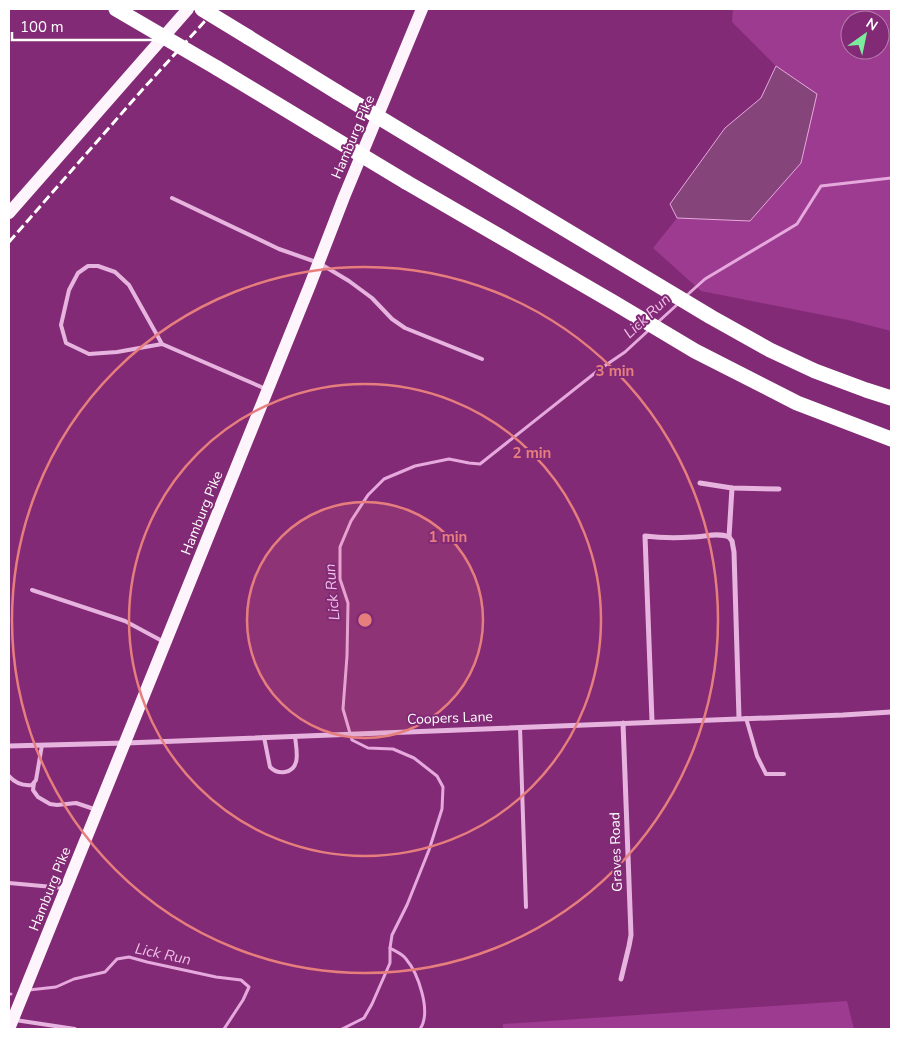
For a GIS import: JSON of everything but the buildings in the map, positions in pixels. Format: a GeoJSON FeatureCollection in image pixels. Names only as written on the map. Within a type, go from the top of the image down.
{"type":"FeatureCollection","features":[{"type":"Feature","properties":{"kind":"highway"},"geometry":{"type":"LineString","coordinates":[[116,9],[695,351],[797,403],[891,439]]}},
{"type":"Feature","properties":{"kind":"highway"},"geometry":{"type":"LineString","coordinates":[[202,9],[711,317],[770,350],[815,371],[891,398]]}},
{"type":"Feature","properties":{"kind":"main road"},"geometry":{"type":"LineString","coordinates":[[9,212],[188,9]]}},
{"type":"Feature","properties":{"kind":"main road","name":"Hamburg Pike"},"geometry":{"type":"LineString","coordinates":[[10,1024],[126,743],[344,197],[422,9]]}},
{"type":"Feature","properties":{"kind":"street"},"geometry":{"type":"LineString","coordinates":[[700,483],[732,488],[779,489]]}},
{"type":"Feature","properties":{"kind":"street"},"geometry":{"type":"LineString","coordinates":[[732,488],[729,537],[732,541],[734,552],[739,718]]}},
{"type":"Feature","properties":{"kind":"street"},"geometry":{"type":"LineString","coordinates":[[652,722],[645,536],[664,538],[726,535],[729,537]]}},
{"type":"Feature","properties":{"kind":"street","name":"Coopers Lane"},"geometry":{"type":"LineString","coordinates":[[9,746],[126,743],[891,712]]}},
{"type":"Feature","properties":{"kind":"street","name":"Graves Road"},"geometry":{"type":"LineString","coordinates":[[621,978],[630,946],[631,935],[623,723]]}},
{"type":"Feature","properties":{"kind":"lane"},"geometry":{"type":"LineString","coordinates":[[172,198],[279,249],[319,262],[372,298],[392,319],[405,328],[482,359]]}},
{"type":"Feature","properties":{"kind":"lane"},"geometry":{"type":"LineString","coordinates":[[162,344],[129,285],[114,272],[98,266],[88,266],[78,272],[69,290],[61,325],[66,343],[89,354],[117,352],[162,344],[268,390]]}},
{"type":"Feature","properties":{"kind":"lane"},"geometry":{"type":"LineString","coordinates":[[32,590],[125,621],[166,643]]}},
{"type":"Feature","properties":{"kind":"lane"},"geometry":{"type":"LineString","coordinates":[[746,718],[757,756],[766,774],[784,774]]}},
{"type":"Feature","properties":{"kind":"lane"},"geometry":{"type":"LineString","coordinates":[[520,727],[526,907]]}},
{"type":"Feature","properties":{"kind":"lane"},"geometry":{"type":"LineString","coordinates":[[264,737],[270,767],[280,773],[290,771],[296,766],[295,736]]}},
{"type":"Feature","properties":{"kind":"lane"},"geometry":{"type":"LineString","coordinates":[[42,745],[33,790],[38,797],[50,804],[57,805],[76,802],[98,811]]}},
{"type":"Feature","properties":{"kind":"lane"},"geometry":{"type":"LineString","coordinates":[[9,776],[14,781],[25,786],[34,783]]}},
{"type":"Feature","properties":{"kind":"lane"},"geometry":{"type":"LineString","coordinates":[[9,883],[67,888]]}},
{"type":"Feature","properties":{"kind":"lane"},"geometry":{"type":"LineString","coordinates":[[10,1024],[75,1029]]}},
{"type":"Feature","properties":{"kind":"shaded area"},"geometry":{"type":"Polygon","coordinates":[[[733,9],[891,9],[891,331],[848,320],[701,291],[653,248],[677,218],[750,221],[817,94],[776,66],[732,22],[733,9]]]}},
{"type":"Feature","properties":{"kind":"shaded area"},"geometry":{"type":"Polygon","coordinates":[[[776,66],[817,94],[801,163],[750,221],[677,218],[670,204],[725,128],[761,98],[776,66]]]}},
{"type":"Feature","properties":{"kind":"shaded area"},"geometry":{"type":"Polygon","coordinates":[[[847,1001],[854,1029],[503,1029],[503,1024],[847,1001]]]}},
{"type":"Feature","properties":{"kind":"waterway","name":"Lick Run"},"geometry":{"type":"LineString","coordinates":[[686,296],[705,279],[797,224],[821,186],[891,178]]}},
{"type":"Feature","properties":{"kind":"waterway","name":"Lick Run"},"geometry":{"type":"LineString","coordinates":[[657,323],[680,302]]}},
{"type":"Feature","properties":{"kind":"waterway","name":"Lick Run"},"geometry":{"type":"LineString","coordinates":[[342,1029],[364,1018],[390,963],[392,935],[407,905],[429,850],[442,809],[443,787],[437,776],[414,758],[393,749],[368,748],[352,740],[343,709],[348,603],[340,579],[340,547],[351,521],[368,495],[384,479],[415,466],[449,459],[480,464],[600,369],[625,352],[650,329]]}},
{"type":"Feature","properties":{"kind":"waterway"},"geometry":{"type":"LineString","coordinates":[[390,948],[405,957],[419,983],[425,1013],[420,1029]]}},
{"type":"Feature","properties":{"kind":"waterway","name":"Lick Run"},"geometry":{"type":"LineString","coordinates":[[29,990],[56,987],[74,979],[105,972],[117,959],[129,957],[216,977],[241,980],[249,987],[224,1029]]}},
{"type":"Feature","properties":{"kind":"railway"},"geometry":{"type":"LineString","coordinates":[[9,242],[216,9]]}}]}
